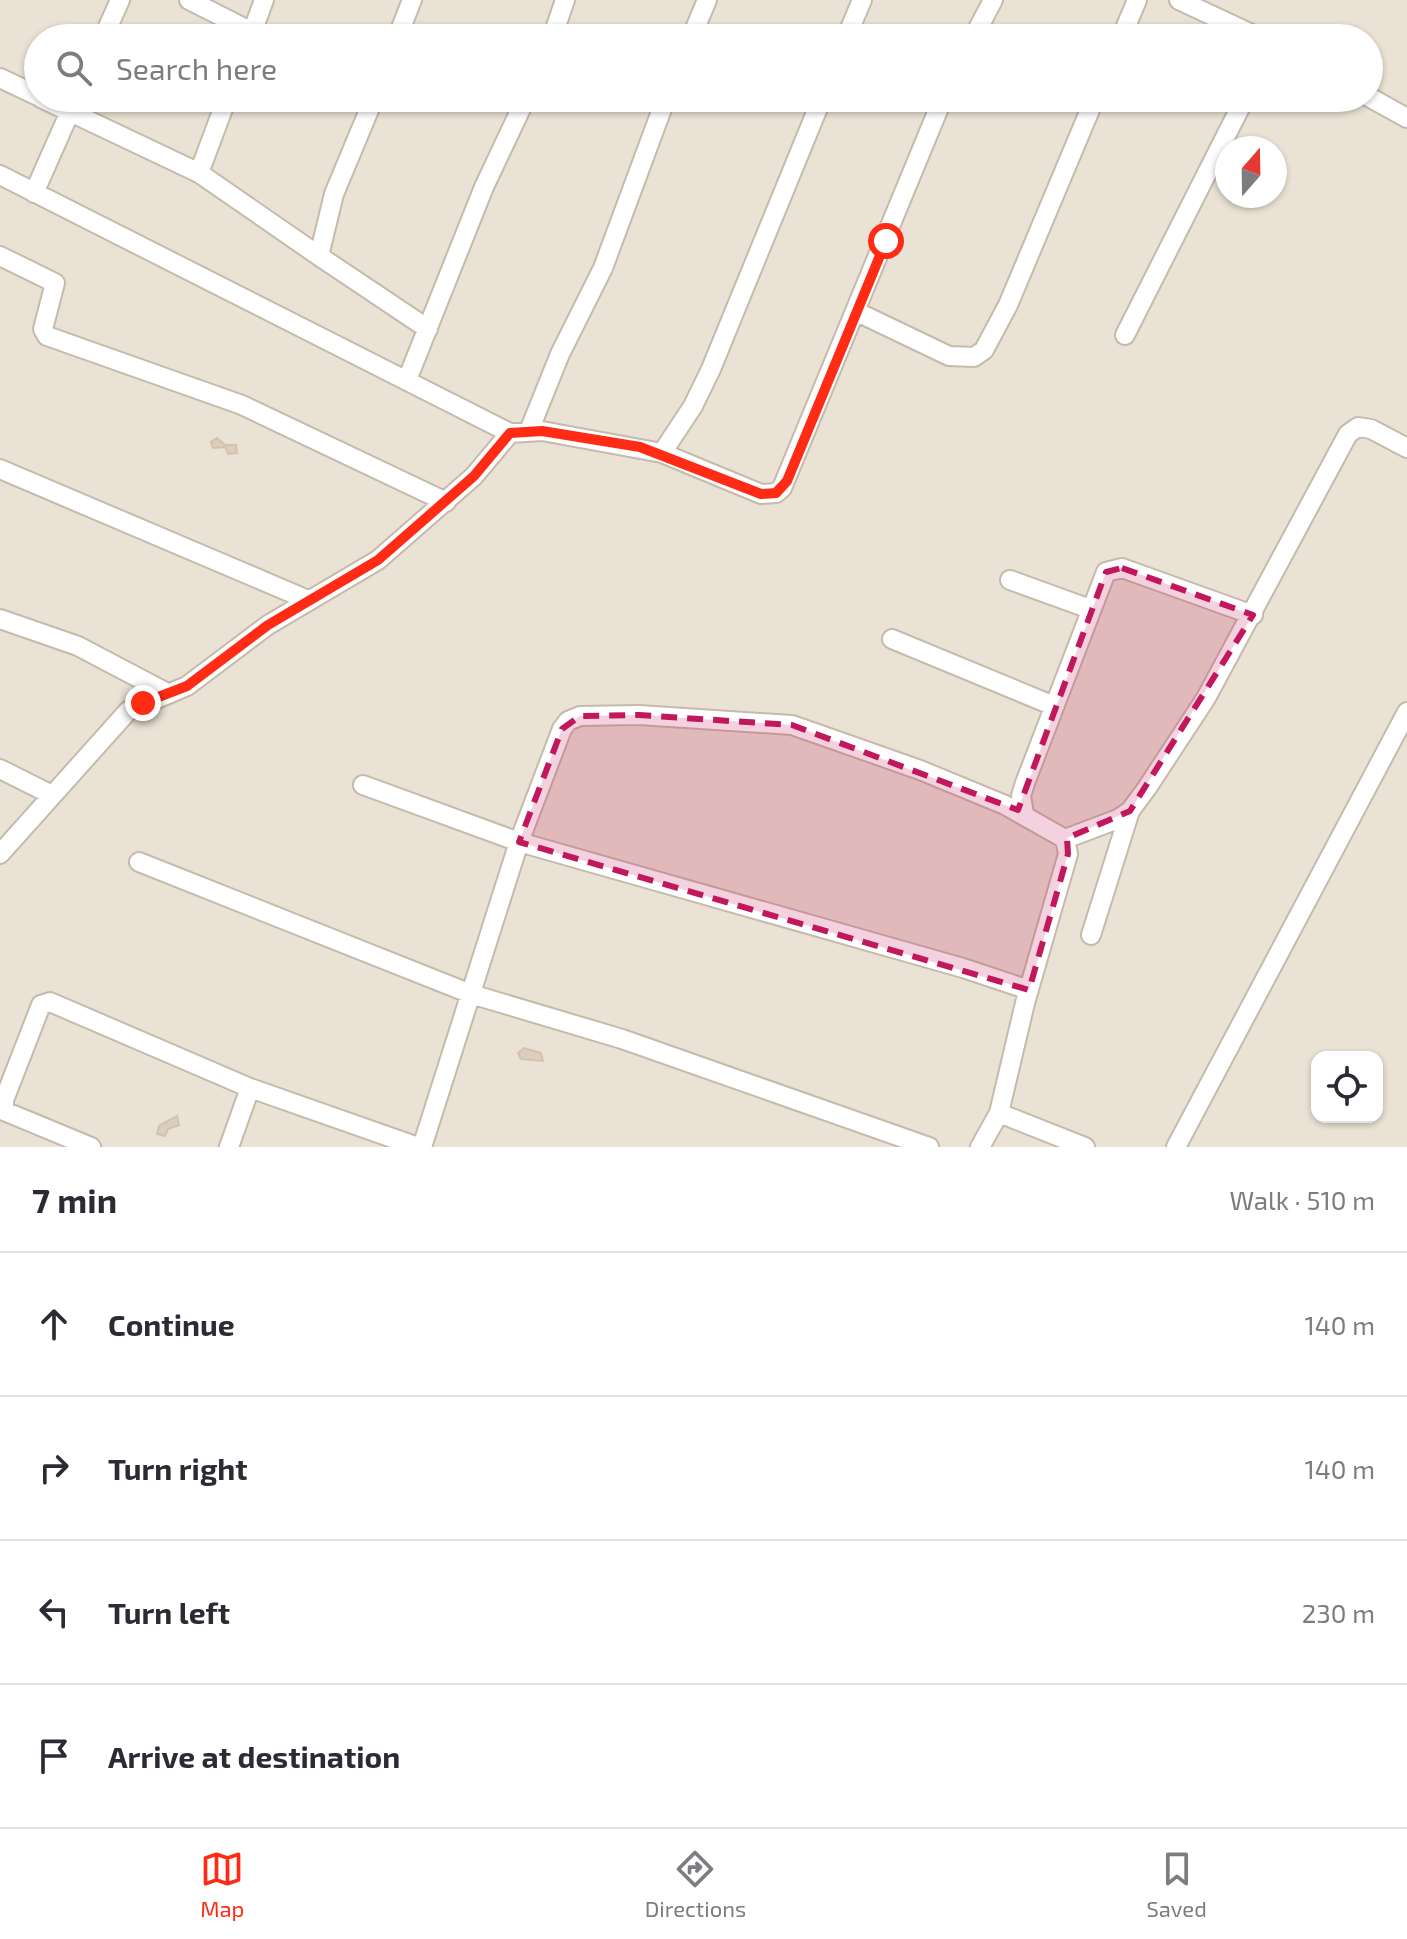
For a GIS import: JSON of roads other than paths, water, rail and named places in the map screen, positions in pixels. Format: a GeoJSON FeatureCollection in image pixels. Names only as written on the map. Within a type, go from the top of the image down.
{"type":"FeatureCollection","features":[{"type":"Feature","properties":{"kind":"street"},"geometry":{"type":"LineString","coordinates":[[109,24],[120,0]]}},
{"type":"Feature","properties":{"kind":"street"},"geometry":{"type":"LineString","coordinates":[[189,0],[232,24]]}},
{"type":"Feature","properties":{"kind":"street"},"geometry":{"type":"LineString","coordinates":[[255,24],[264,0]]}},
{"type":"Feature","properties":{"kind":"street"},"geometry":{"type":"LineString","coordinates":[[403,24],[412,0]]}},
{"type":"Feature","properties":{"kind":"street"},"geometry":{"type":"LineString","coordinates":[[557,24],[565,0]]}},
{"type":"Feature","properties":{"kind":"street"},"geometry":{"type":"LineString","coordinates":[[697,24],[707,0]]}},
{"type":"Feature","properties":{"kind":"street"},"geometry":{"type":"LineString","coordinates":[[852,24],[862,0]]}},
{"type":"Feature","properties":{"kind":"street"},"geometry":{"type":"LineString","coordinates":[[980,24],[993,0]]}},
{"type":"Feature","properties":{"kind":"street"},"geometry":{"type":"LineString","coordinates":[[1127,24],[1137,0]]}},
{"type":"Feature","properties":{"kind":"street"},"geometry":{"type":"LineString","coordinates":[[1179,0],[1230,24]]}},
{"type":"Feature","properties":{"kind":"street"},"geometry":{"type":"LineString","coordinates":[[0,78],[24,89]]}},
{"type":"Feature","properties":{"kind":"street"},"geometry":{"type":"LineString","coordinates":[[1383,105],[1407,118]]}},
{"type":"Feature","properties":{"kind":"street"},"geometry":{"type":"LineString","coordinates":[[34,193],[70,112]]}},
{"type":"Feature","properties":{"kind":"street"},"geometry":{"type":"LineString","coordinates":[[86,112],[199,173],[428,329]]}},
{"type":"Feature","properties":{"kind":"street"},"geometry":{"type":"LineString","coordinates":[[199,173],[222,112]]}},
{"type":"Feature","properties":{"kind":"street"},"geometry":{"type":"LineString","coordinates":[[319,256],[334,194],[368,112]]}},
{"type":"Feature","properties":{"kind":"street"},"geometry":{"type":"LineString","coordinates":[[407,380],[484,187],[519,112]]}},
{"type":"Feature","properties":{"kind":"street"},"geometry":{"type":"LineString","coordinates":[[529,431],[560,354],[603,268],[661,112]]}},
{"type":"Feature","properties":{"kind":"street"},"geometry":{"type":"LineString","coordinates":[[662,453],[693,406],[711,369],[816,112]]}},
{"type":"Feature","properties":{"kind":"street"},"geometry":{"type":"LineString","coordinates":[[0,175],[510,433],[529,431],[662,453],[761,494],[776,493],[787,481],[937,112]]}},
{"type":"Feature","properties":{"kind":"street"},"geometry":{"type":"LineString","coordinates":[[855,311],[949,356],[974,357],[984,350],[1008,305],[1089,112]]}},
{"type":"Feature","properties":{"kind":"street"},"geometry":{"type":"LineString","coordinates":[[1125,335],[1238,112]]}},
{"type":"Feature","properties":{"kind":"street"},"geometry":{"type":"LineString","coordinates":[[0,256],[55,283],[43,329],[47,336],[242,405],[446,502]]}},
{"type":"Feature","properties":{"kind":"street"},"geometry":{"type":"LineString","coordinates":[[1091,935],[1130,811],[1206,698],[1348,434],[1358,427],[1371,429],[1407,448]]}},
{"type":"Feature","properties":{"kind":"street"},"geometry":{"type":"LineString","coordinates":[[0,854],[50,794],[128,711],[187,686],[268,625],[378,560],[446,502],[510,433]]}},
{"type":"Feature","properties":{"kind":"street"},"geometry":{"type":"LineString","coordinates":[[0,469],[308,600]]}},
{"type":"Feature","properties":{"kind":"street"},"geometry":{"type":"LineString","coordinates":[[1024,814],[1021,796],[1102,577],[1115,567],[1253,615]]}},
{"type":"Feature","properties":{"kind":"street"},"geometry":{"type":"LineString","coordinates":[[1010,580],[1090,609]]}},
{"type":"Feature","properties":{"kind":"street"},"geometry":{"type":"LineString","coordinates":[[0,619],[78,646],[169,694]]}},
{"type":"Feature","properties":{"kind":"street"},"geometry":{"type":"LineString","coordinates":[[892,639],[1054,706]]}},
{"type":"Feature","properties":{"kind":"street"},"geometry":{"type":"LineString","coordinates":[[1176,1147],[1407,712]]}},
{"type":"Feature","properties":{"kind":"street"},"geometry":{"type":"LineString","coordinates":[[91,1147],[4,1111],[4,1100],[41,1005],[50,1002],[250,1088],[420,1147],[519,842],[562,729],[568,721],[580,716],[655,716],[792,725],[920,770],[1024,814],[1065,839],[1068,854],[1029,990],[999,1113],[980,1147]]}},
{"type":"Feature","properties":{"kind":"street"},"geometry":{"type":"LineString","coordinates":[[0,769],[50,794]]}},
{"type":"Feature","properties":{"kind":"street"},"geometry":{"type":"LineString","coordinates":[[363,785],[519,842],[963,968],[1029,990]]}},
{"type":"Feature","properties":{"kind":"street"},"geometry":{"type":"LineString","coordinates":[[1065,839],[1108,824],[1130,811]]}},
{"type":"Feature","properties":{"kind":"street"},"geometry":{"type":"LineString","coordinates":[[139,862],[471,994],[622,1039],[929,1147]]}},
{"type":"Feature","properties":{"kind":"street"},"geometry":{"type":"LineString","coordinates":[[229,1147],[250,1088]]}},
{"type":"Feature","properties":{"kind":"street"},"geometry":{"type":"LineString","coordinates":[[999,1113],[1085,1147]]}}]}
